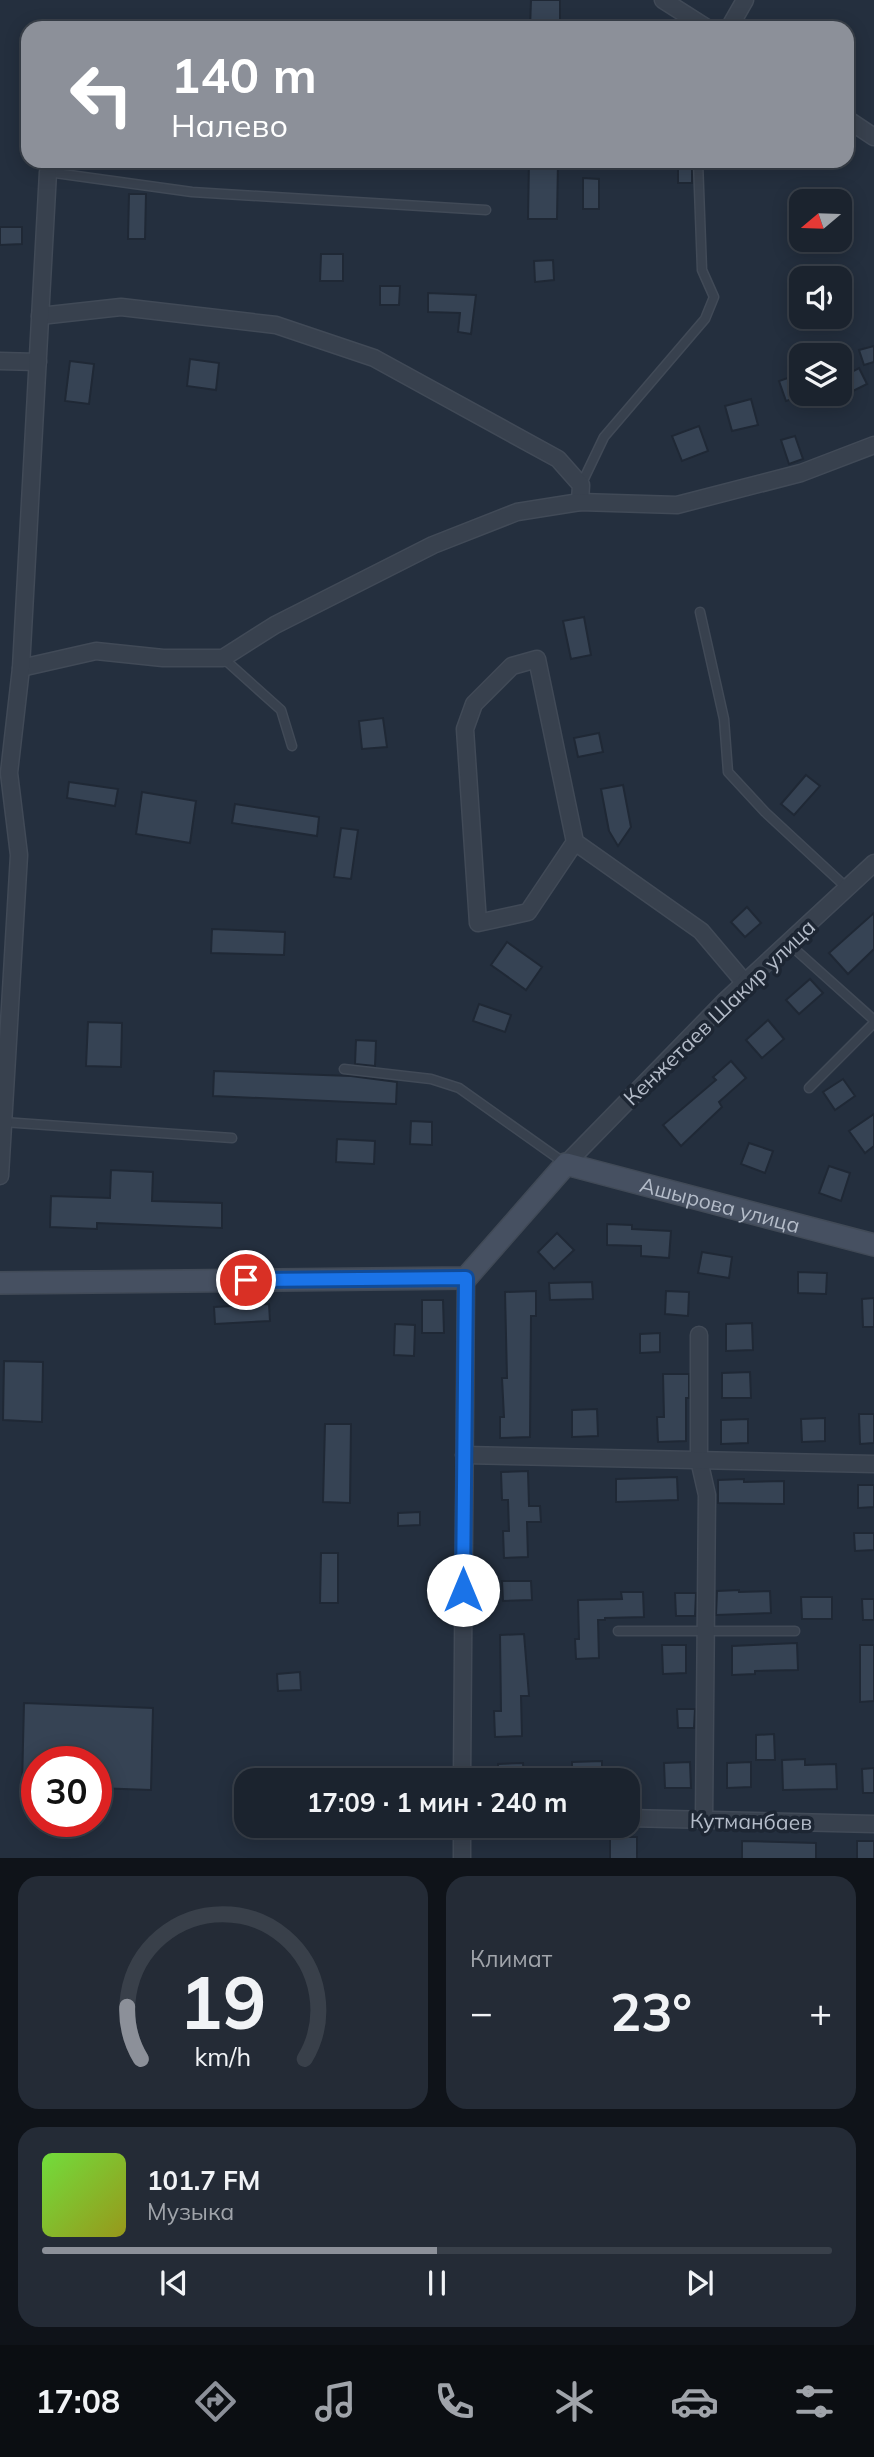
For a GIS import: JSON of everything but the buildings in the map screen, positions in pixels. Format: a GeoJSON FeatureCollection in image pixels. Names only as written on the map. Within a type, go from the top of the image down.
{"type":"FeatureCollection","features":[{"type":"Feature","properties":{"kind":"street"},"geometry":{"type":"LineString","coordinates":[[663,0],[696,21]]}},
{"type":"Feature","properties":{"kind":"street"},"geometry":{"type":"LineString","coordinates":[[733,21],[745,0]]}},
{"type":"Feature","properties":{"kind":"street"},"geometry":{"type":"LineString","coordinates":[[854,124],[874,137]]}},
{"type":"Feature","properties":{"kind":"street"},"geometry":{"type":"LineString","coordinates":[[0,1176],[19,855],[9,773],[21,668],[48,172]]}},
{"type":"Feature","properties":{"kind":"street"},"geometry":{"type":"LineString","coordinates":[[40,316],[121,307],[276,325],[374,358],[558,458],[581,494]]}},
{"type":"Feature","properties":{"kind":"street"},"geometry":{"type":"LineString","coordinates":[[0,361],[38,362]]}},
{"type":"Feature","properties":{"kind":"street"},"geometry":{"type":"LineString","coordinates":[[21,668],[96,651],[163,658],[223,658],[275,625],[433,545],[517,512],[581,494],[677,505],[801,472],[874,444]]}},
{"type":"Feature","properties":{"kind":"street"},"geometry":{"type":"LineString","coordinates":[[575,842],[528,912],[478,923],[465,729],[474,704],[512,666],[537,659],[575,842],[701,931],[745,983]]}},
{"type":"Feature","properties":{"kind":"street","name":"Кенжетаев Шакир улица"},"geometry":{"type":"LineString","coordinates":[[566,1164],[745,983],[874,863]]}},
{"type":"Feature","properties":{"kind":"street"},"geometry":{"type":"LineString","coordinates":[[462,1768],[466,1278],[566,1164]]}},
{"type":"Feature","properties":{"kind":"street","name":"Ашырова улица"},"geometry":{"type":"LineString","coordinates":[[566,1164],[874,1245]]}},
{"type":"Feature","properties":{"kind":"street"},"geometry":{"type":"LineString","coordinates":[[0,1283],[466,1278]]}},
{"type":"Feature","properties":{"kind":"street"},"geometry":{"type":"LineString","coordinates":[[699,1335],[699,1460],[707,1494],[704,1820]]}},
{"type":"Feature","properties":{"kind":"street"},"geometry":{"type":"LineString","coordinates":[[464,1455],[874,1464]]}},
{"type":"Feature","properties":{"kind":"street","name":"Кутманбаев"},"geometry":{"type":"LineString","coordinates":[[640,1818],[874,1824]]}},
{"type":"Feature","properties":{"kind":"street"},"geometry":{"type":"LineString","coordinates":[[462,1838],[462,1858]]}},
{"type":"Feature","properties":{"kind":"lane"},"geometry":{"type":"LineString","coordinates":[[581,494],[604,438],[705,319],[714,297],[702,270],[698,168]]}},
{"type":"Feature","properties":{"kind":"lane"},"geometry":{"type":"LineString","coordinates":[[48,172],[192,192],[486,210]]}},
{"type":"Feature","properties":{"kind":"lane"},"geometry":{"type":"LineString","coordinates":[[700,612],[724,719],[728,772],[765,812],[847,888]]}},
{"type":"Feature","properties":{"kind":"lane"},"geometry":{"type":"LineString","coordinates":[[223,658],[281,710],[292,746]]}},
{"type":"Feature","properties":{"kind":"lane"},"geometry":{"type":"LineString","coordinates":[[788,943],[874,1022],[809,1088]]}},
{"type":"Feature","properties":{"kind":"lane"},"geometry":{"type":"LineString","coordinates":[[344,1069],[431,1079],[459,1088],[566,1164]]}},
{"type":"Feature","properties":{"kind":"lane"},"geometry":{"type":"LineString","coordinates":[[3,1122],[232,1138]]}},
{"type":"Feature","properties":{"kind":"lane"},"geometry":{"type":"LineString","coordinates":[[618,1631],[794,1631]]}},
{"type":"Feature","properties":{"kind":"route"},"geometry":{"type":"LineString","coordinates":[[246,1280],[466,1278],[463,1590]]}}]}
